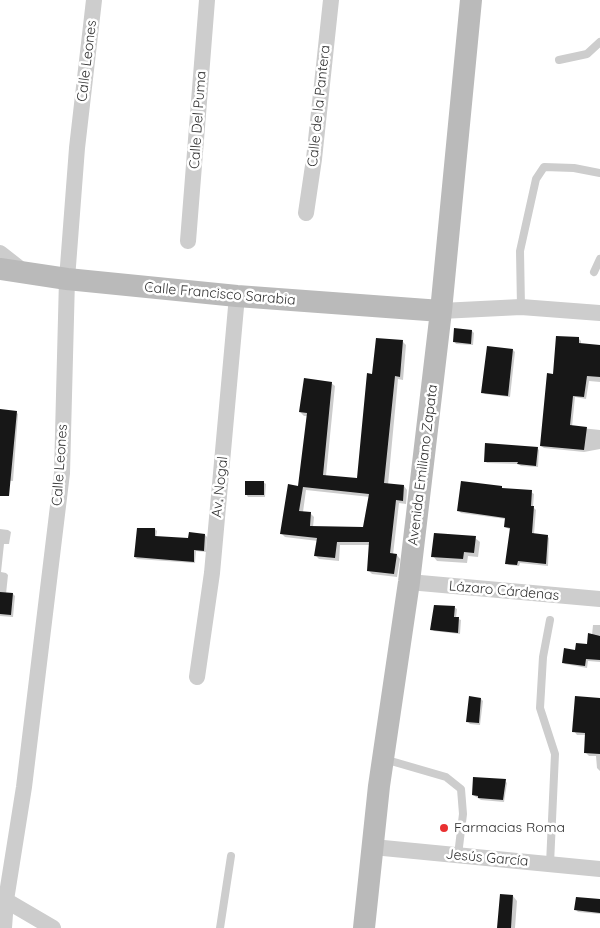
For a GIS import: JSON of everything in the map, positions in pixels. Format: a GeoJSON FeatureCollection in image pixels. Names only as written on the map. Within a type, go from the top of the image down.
{"type":"FeatureCollection","features":[{"type":"Feature","properties":{"kind":"main road","name":"Avenida Emiliano Zapata"},"geometry":{"type":"LineString","coordinates":[[364,928],[383,759],[408,582],[441,311],[471,0]]}},
{"type":"Feature","properties":{"kind":"main road","name":"Calle Francisco Sarabia"},"geometry":{"type":"LineString","coordinates":[[0,269],[67,279],[237,296],[441,311]]}},
{"type":"Feature","properties":{"kind":"street","name":"Calle Leones"},"geometry":{"type":"LineString","coordinates":[[4,928],[3,899],[24,788],[62,473],[67,279],[77,148],[94,0]]}},
{"type":"Feature","properties":{"kind":"street","name":"Calle Del Puma"},"geometry":{"type":"LineString","coordinates":[[188,241],[207,0]]}},
{"type":"Feature","properties":{"kind":"street","name":"Calle de la Pantera"},"geometry":{"type":"LineString","coordinates":[[306,212],[314,159],[331,0]]}},
{"type":"Feature","properties":{"kind":"street"},"geometry":{"type":"LineString","coordinates":[[0,253],[23,271]]}},
{"type":"Feature","properties":{"kind":"street","name":"Av. Nogal"},"geometry":{"type":"LineString","coordinates":[[197,677],[212,573],[237,296]]}},
{"type":"Feature","properties":{"kind":"street"},"geometry":{"type":"LineString","coordinates":[[441,311],[521,307],[600,313]]}},
{"type":"Feature","properties":{"kind":"street","name":"Lázaro Cárdenas"},"geometry":{"type":"LineString","coordinates":[[408,582],[600,599]]}},
{"type":"Feature","properties":{"kind":"street","name":"Jesús García"},"geometry":{"type":"LineString","coordinates":[[373,847],[600,869]]}},
{"type":"Feature","properties":{"kind":"street"},"geometry":{"type":"LineString","coordinates":[[3,899],[53,928]]}},
{"type":"Feature","properties":{"kind":"lane"},"geometry":{"type":"LineString","coordinates":[[559,60],[586,54],[600,42]]}},
{"type":"Feature","properties":{"kind":"lane"},"geometry":{"type":"LineString","coordinates":[[521,307],[520,251],[536,179],[544,167],[574,168],[600,173]]}},
{"type":"Feature","properties":{"kind":"lane"},"geometry":{"type":"LineString","coordinates":[[594,272],[600,259]]}},
{"type":"Feature","properties":{"kind":"lane"},"geometry":{"type":"LineString","coordinates":[[550,620],[543,658],[540,708],[555,754],[550,864]]}},
{"type":"Feature","properties":{"kind":"lane"},"geometry":{"type":"LineString","coordinates":[[383,759],[446,778],[461,788],[463,814],[458,855]]}},
{"type":"Feature","properties":{"kind":"lane"},"geometry":{"type":"LineString","coordinates":[[220,928],[231,856]]}},
{"type":"Feature","properties":{"kind":"building"},"geometry":{"type":"Polygon","coordinates":[[[454,328],[472,330],[471,344],[453,342],[454,328]]]}},
{"type":"Feature","properties":{"kind":"building"},"geometry":{"type":"Polygon","coordinates":[[[556,336],[579,337],[579,343],[600,345],[600,377],[587,376],[584,397],[573,396],[570,425],[587,427],[584,450],[540,446],[547,373],[553,374],[556,336]]]}},
{"type":"Feature","properties":{"kind":"building"},"geometry":{"type":"Polygon","coordinates":[[[376,338],[403,340],[400,377],[395,376],[384,483],[404,485],[403,501],[396,500],[390,553],[397,554],[394,574],[367,571],[369,542],[337,542],[335,558],[314,556],[317,538],[280,534],[288,484],[298,486],[307,413],[299,412],[304,378],[332,382],[323,475],[357,478],[367,373],[372,374],[376,338]],[[303,487],[299,511],[311,512],[310,526],[363,527],[369,494],[303,487]]]}},
{"type":"Feature","properties":{"kind":"building"},"geometry":{"type":"Polygon","coordinates":[[[487,346],[513,349],[508,396],[481,393],[487,346]]]}},
{"type":"Feature","properties":{"kind":"building"},"geometry":{"type":"Polygon","coordinates":[[[0,409],[17,411],[9,496],[0,496],[0,409]]]}},
{"type":"Feature","properties":{"kind":"building"},"geometry":{"type":"Polygon","coordinates":[[[485,443],[538,447],[536,466],[517,464],[518,462],[484,462],[485,443]]]}},
{"type":"Feature","properties":{"kind":"building"},"geometry":{"type":"Polygon","coordinates":[[[245,481],[264,481],[264,495],[245,495],[245,481]]]}},
{"type":"Feature","properties":{"kind":"building"},"geometry":{"type":"Polygon","coordinates":[[[461,481],[502,486],[502,488],[532,490],[531,506],[534,506],[532,533],[548,535],[546,564],[518,561],[517,565],[505,564],[510,528],[504,527],[505,518],[457,511],[461,481]]]}},
{"type":"Feature","properties":{"kind":"building"},"geometry":{"type":"Polygon","coordinates":[[[137,528],[155,528],[155,536],[188,538],[189,532],[205,534],[204,551],[194,550],[194,562],[134,557],[137,528]]]}},
{"type":"Feature","properties":{"kind":"building"},"geometry":{"type":"Polygon","coordinates":[[[434,533],[476,536],[474,553],[464,552],[463,559],[431,557],[434,533]]]}},
{"type":"Feature","properties":{"kind":"building"},"geometry":{"type":"Polygon","coordinates":[[[0,592],[13,593],[11,615],[0,614],[0,592]]]}},
{"type":"Feature","properties":{"kind":"building"},"geometry":{"type":"Polygon","coordinates":[[[434,605],[455,606],[454,617],[459,617],[458,633],[430,630],[434,605]]]}},
{"type":"Feature","properties":{"kind":"building"},"geometry":{"type":"Polygon","coordinates":[[[588,633],[600,636],[600,660],[586,659],[585,666],[562,663],[564,648],[575,650],[576,643],[587,644],[588,633]]]}},
{"type":"Feature","properties":{"kind":"building"},"geometry":{"type":"Polygon","coordinates":[[[469,696],[481,698],[479,723],[466,722],[469,696]]]}},
{"type":"Feature","properties":{"kind":"building"},"geometry":{"type":"Polygon","coordinates":[[[575,696],[600,698],[600,754],[584,753],[585,733],[572,732],[575,696]]]}},
{"type":"Feature","properties":{"kind":"building"},"geometry":{"type":"Polygon","coordinates":[[[473,777],[506,779],[503,800],[478,798],[478,796],[472,795],[473,777]]]}},
{"type":"Feature","properties":{"kind":"building"},"geometry":{"type":"Polygon","coordinates":[[[500,894],[513,895],[511,928],[497,928],[500,894]]]}},
{"type":"Feature","properties":{"kind":"building"},"geometry":{"type":"Polygon","coordinates":[[[576,897],[600,899],[600,913],[574,910],[576,897]]]}},
{"type":"Feature","properties":{"kind":"place","name":"Farmacias Roma"},"geometry":{"type":"Point","coordinates":[444,828]}}]}
